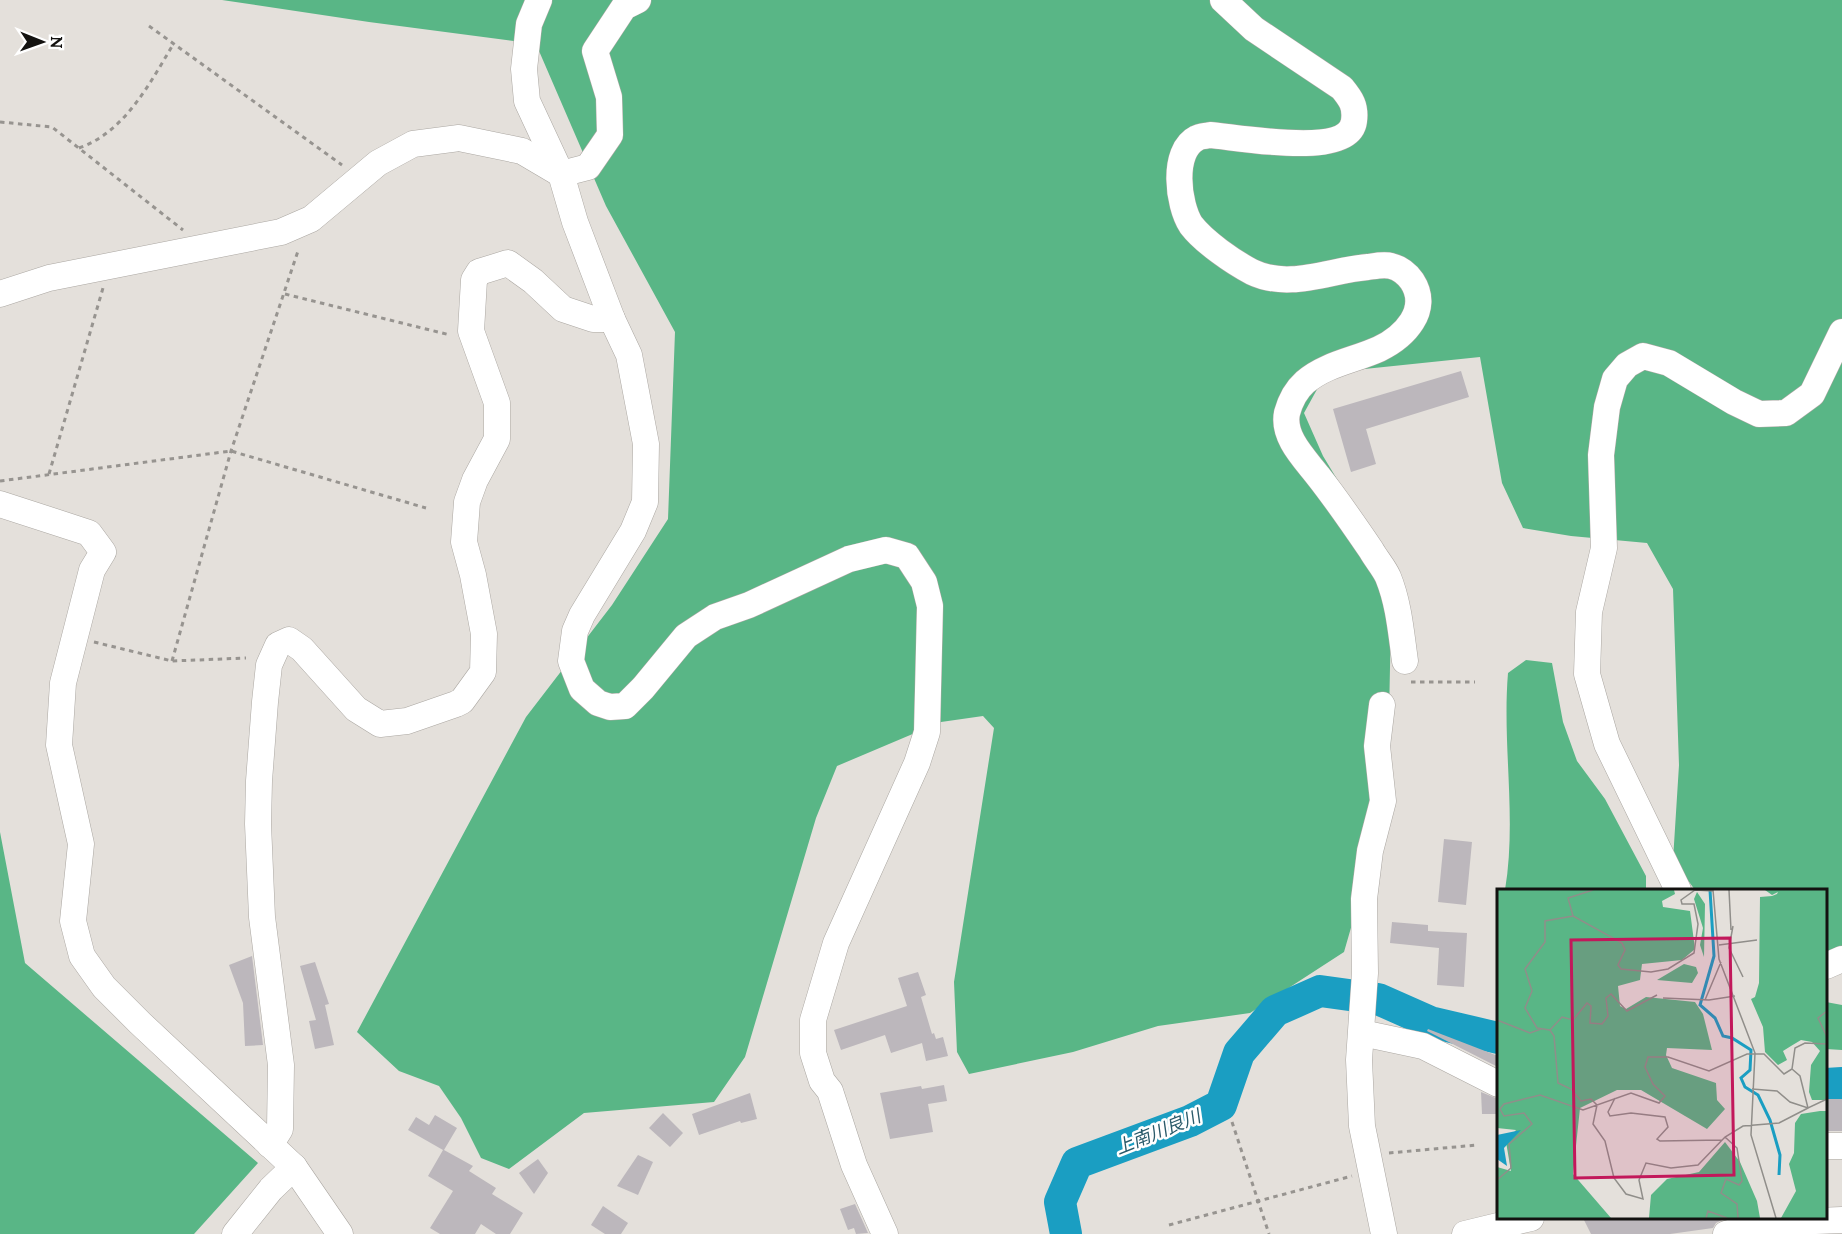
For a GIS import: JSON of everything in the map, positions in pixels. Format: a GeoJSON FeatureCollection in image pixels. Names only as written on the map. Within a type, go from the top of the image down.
{"type":"FeatureCollection","features":[{"type":"Feature","properties":{"kind":"street"},"geometry":{"type":"LineString","coordinates":[[539,0],[529,24],[524,69],[527,101],[561,174],[574,222],[612,319],[629,355],[646,444],[645,502],[633,531],[582,615],[575,631],[571,661],[582,688],[598,703],[625,706],[686,636],[715,617],[749,605],[849,559],[886,550],[907,556],[924,582],[930,606],[927,732],[917,763],[836,943],[813,1020],[813,1053],[822,1081],[830,1090],[854,1165],[885,1234]]}},
{"type":"Feature","properties":{"kind":"street"},"geometry":{"type":"LineString","coordinates":[[0,294],[49,278],[281,232],[311,219],[378,163],[413,144],[459,138],[522,151],[561,174],[588,167],[610,135],[609,97],[595,51],[624,7],[638,0]]}},
{"type":"Feature","properties":{"kind":"street"},"geometry":{"type":"LineString","coordinates":[[1223,0],[1254,29],[1341,88],[1352,100],[1354,125],[1344,136],[1332,141],[1302,144],[1210,135],[1197,138],[1186,148],[1180,163],[1182,207],[1192,225],[1210,244],[1253,273],[1280,279],[1308,278],[1357,268],[1390,265],[1402,271],[1412,282],[1419,298],[1414,321],[1398,336],[1380,348],[1330,367],[1304,382],[1293,396],[1286,420],[1291,439],[1353,522],[1387,576],[1398,610],[1408,672]]}},
{"type":"Feature","properties":{"kind":"street"},"geometry":{"type":"LineString","coordinates":[[270,1145],[280,1129],[281,1065],[262,917],[258,824],[259,781],[269,665],[278,645],[289,640],[302,648],[356,708],[380,723],[407,721],[462,701],[483,672],[483,634],[473,574],[464,542],[467,502],[475,480],[497,439],[497,404],[471,331],[474,280],[479,272],[508,263],[533,281],[563,309],[593,319],[612,319]]}},
{"type":"Feature","properties":{"kind":"street"},"geometry":{"type":"LineString","coordinates":[[1677,889],[1607,744],[1587,674],[1588,612],[1604,548],[1601,455],[1607,407],[1615,380],[1627,365],[1643,356],[1669,363],[1734,402],[1759,414],[1786,413],[1812,394],[1842,332]]}},
{"type":"Feature","properties":{"kind":"street"},"geometry":{"type":"LineString","coordinates":[[0,504],[89,533],[103,552],[92,570],[63,683],[59,745],[81,844],[73,921],[81,956],[104,987],[140,1023],[294,1167],[340,1234]]}},
{"type":"Feature","properties":{"kind":"street"},"geometry":{"type":"LineString","coordinates":[[1382,705],[1377,746],[1383,801],[1370,850],[1364,899],[1365,973],[1359,1060],[1361,1115],[1383,1234]]}},
{"type":"Feature","properties":{"kind":"street"},"geometry":{"type":"LineString","coordinates":[[1827,966],[1842,959]]}},
{"type":"Feature","properties":{"kind":"street"},"geometry":{"type":"LineString","coordinates":[[1362,1033],[1423,1046],[1497,1083]]}},
{"type":"Feature","properties":{"kind":"street"},"geometry":{"type":"LineString","coordinates":[[235,1234],[271,1189],[294,1167]]}},
{"type":"Feature","properties":{"kind":"street"},"geometry":{"type":"LineString","coordinates":[[1465,1234],[1527,1219]]}},
{"type":"Feature","properties":{"kind":"street"},"geometry":{"type":"LineString","coordinates":[[1726,1234],[1748,1226],[1842,1220]]}},
{"type":"Feature","properties":{"kind":"path"},"geometry":{"type":"LineString","coordinates":[[149,26],[346,168]]}},
{"type":"Feature","properties":{"kind":"path"},"geometry":{"type":"LineString","coordinates":[[79,147],[92,143],[115,126],[145,92],[174,44]]}},
{"type":"Feature","properties":{"kind":"path"},"geometry":{"type":"LineString","coordinates":[[0,122],[52,127],[187,233]]}},
{"type":"Feature","properties":{"kind":"path"},"geometry":{"type":"LineString","coordinates":[[172,661],[231,451],[298,251]]}},
{"type":"Feature","properties":{"kind":"path"},"geometry":{"type":"LineString","coordinates":[[49,474],[103,288]]}},
{"type":"Feature","properties":{"kind":"path"},"geometry":{"type":"LineString","coordinates":[[284,294],[452,336]]}},
{"type":"Feature","properties":{"kind":"path"},"geometry":{"type":"LineString","coordinates":[[0,481],[231,451],[426,508]]}},
{"type":"Feature","properties":{"kind":"path"},"geometry":{"type":"LineString","coordinates":[[91,641],[172,661],[246,658]]}},
{"type":"Feature","properties":{"kind":"path"},"geometry":{"type":"LineString","coordinates":[[1408,672],[1475,682]]}},
{"type":"Feature","properties":{"kind":"path"},"geometry":{"type":"LineString","coordinates":[[1232,1122],[1269,1234]]}},
{"type":"Feature","properties":{"kind":"path"},"geometry":{"type":"LineString","coordinates":[[1169,1225],[1258,1201],[1369,1163],[1477,1145]]}},
{"type":"Feature","properties":{"kind":"green space"},"geometry":{"type":"Polygon","coordinates":[[[222,0],[1842,0],[1842,947],[1827,952],[1827,889],[1694,889],[1673,860],[1679,765],[1673,589],[1647,543],[1571,536],[1523,528],[1502,483],[1480,357],[1326,373],[1304,413],[1323,456],[1392,570],[1389,716],[1384,813],[1344,952],[1250,1013],[1158,1026],[1073,1052],[969,1074],[957,1052],[954,982],[994,728],[983,716],[941,722],[837,766],[816,818],[745,1057],[714,1102],[584,1113],[509,1169],[481,1158],[461,1118],[439,1086],[399,1071],[357,1032],[526,717],[612,605],[668,519],[675,332],[606,206],[536,44],[222,0]]]}},
{"type":"Feature","properties":{"kind":"green space"},"geometry":{"type":"Polygon","coordinates":[[[1526,660],[1552,663],[1563,722],[1577,761],[1605,799],[1646,876],[1646,889],[1505,889],[1510,836],[1508,673],[1526,660]]]}},
{"type":"Feature","properties":{"kind":"green space"},"geometry":{"type":"Polygon","coordinates":[[[0,832],[25,963],[258,1163],[194,1234],[0,1234],[0,832]]]}},
{"type":"Feature","properties":{"kind":"green space"},"geometry":{"type":"Polygon","coordinates":[[[1827,1002],[1842,1005],[1842,1050],[1827,1049],[1827,1002]]]}},
{"type":"Feature","properties":{"kind":"building"},"geometry":{"type":"Polygon","coordinates":[[[1461,371],[1469,397],[1366,429],[1376,464],[1351,472],[1333,409],[1461,371]]]}},
{"type":"Feature","properties":{"kind":"building"},"geometry":{"type":"Polygon","coordinates":[[[1444,839],[1472,842],[1466,905],[1438,902],[1444,839]]]}},
{"type":"Feature","properties":{"kind":"building"},"geometry":{"type":"Polygon","coordinates":[[[1392,922],[1428,925],[1428,931],[1467,933],[1464,987],[1437,985],[1439,948],[1390,943],[1392,922]]]}},
{"type":"Feature","properties":{"kind":"building"},"geometry":{"type":"Polygon","coordinates":[[[252,956],[263,1045],[245,1046],[243,1003],[229,965],[252,956]]]}},
{"type":"Feature","properties":{"kind":"building"},"geometry":{"type":"Polygon","coordinates":[[[315,962],[329,1004],[325,1005],[334,1045],[315,1049],[309,1021],[316,1020],[300,966],[315,962]]]}},
{"type":"Feature","properties":{"kind":"building"},"geometry":{"type":"Polygon","coordinates":[[[918,972],[926,995],[921,997],[932,1034],[934,1033],[936,1039],[943,1037],[948,1056],[926,1061],[922,1043],[891,1053],[885,1035],[841,1050],[834,1030],[907,1006],[898,978],[918,972]]]}},
{"type":"Feature","properties":{"kind":"building"},"geometry":{"type":"Polygon","coordinates":[[[1428,1029],[1497,1056],[1497,1066],[1427,1031],[1428,1029]]]}},
{"type":"Feature","properties":{"kind":"building"},"geometry":{"type":"Polygon","coordinates":[[[944,1085],[947,1101],[928,1104],[933,1132],[890,1139],[880,1093],[921,1086],[922,1089],[944,1085]]]}},
{"type":"Feature","properties":{"kind":"building"},"geometry":{"type":"Polygon","coordinates":[[[1481,1092],[1497,1099],[1497,1114],[1482,1114],[1481,1092]]]}},
{"type":"Feature","properties":{"kind":"building"},"geometry":{"type":"Polygon","coordinates":[[[750,1093],[757,1119],[741,1123],[740,1121],[699,1135],[692,1114],[750,1093]]]}},
{"type":"Feature","properties":{"kind":"building"},"geometry":{"type":"Polygon","coordinates":[[[1827,1099],[1842,1099],[1842,1131],[1827,1131],[1827,1099]]]}},
{"type":"Feature","properties":{"kind":"building"},"geometry":{"type":"Polygon","coordinates":[[[663,1113],[683,1133],[670,1147],[649,1128],[663,1113]]]}},
{"type":"Feature","properties":{"kind":"building"},"geometry":{"type":"Polygon","coordinates":[[[435,1115],[457,1128],[444,1150],[473,1166],[469,1171],[496,1188],[492,1194],[523,1213],[510,1234],[496,1234],[481,1224],[475,1234],[440,1234],[430,1228],[453,1191],[428,1176],[443,1150],[408,1130],[416,1117],[429,1125],[435,1115]]]}},
{"type":"Feature","properties":{"kind":"building"},"geometry":{"type":"Polygon","coordinates":[[[638,1155],[653,1162],[638,1195],[617,1186],[638,1155]]]}},
{"type":"Feature","properties":{"kind":"building"},"geometry":{"type":"Polygon","coordinates":[[[538,1159],[548,1173],[534,1194],[519,1173],[538,1159]]]}},
{"type":"Feature","properties":{"kind":"building"},"geometry":{"type":"Polygon","coordinates":[[[855,1204],[868,1233],[856,1234],[854,1228],[848,1230],[840,1209],[855,1204]]]}},
{"type":"Feature","properties":{"kind":"building"},"geometry":{"type":"Polygon","coordinates":[[[603,1206],[628,1223],[621,1234],[605,1234],[591,1225],[603,1206]]]}},
{"type":"Feature","properties":{"kind":"building"},"geometry":{"type":"Polygon","coordinates":[[[1584,1219],[1724,1219],[1716,1223],[1713,1228],[1670,1234],[1591,1234],[1584,1219]]]}},
{"type":"Feature","properties":{"kind":"waterway","name":"上南川良川"},"geometry":{"type":"LineString","coordinates":[[1066,1234],[1060,1202],[1077,1163],[1190,1121],[1221,1105],[1239,1053],[1275,1011],[1320,991],[1378,999],[1430,1022],[1497,1038]]}},
{"type":"Feature","properties":{"kind":"waterway","name":"上南川良川"},"geometry":{"type":"LineString","coordinates":[[1827,1084],[1842,1083]]}}]}
